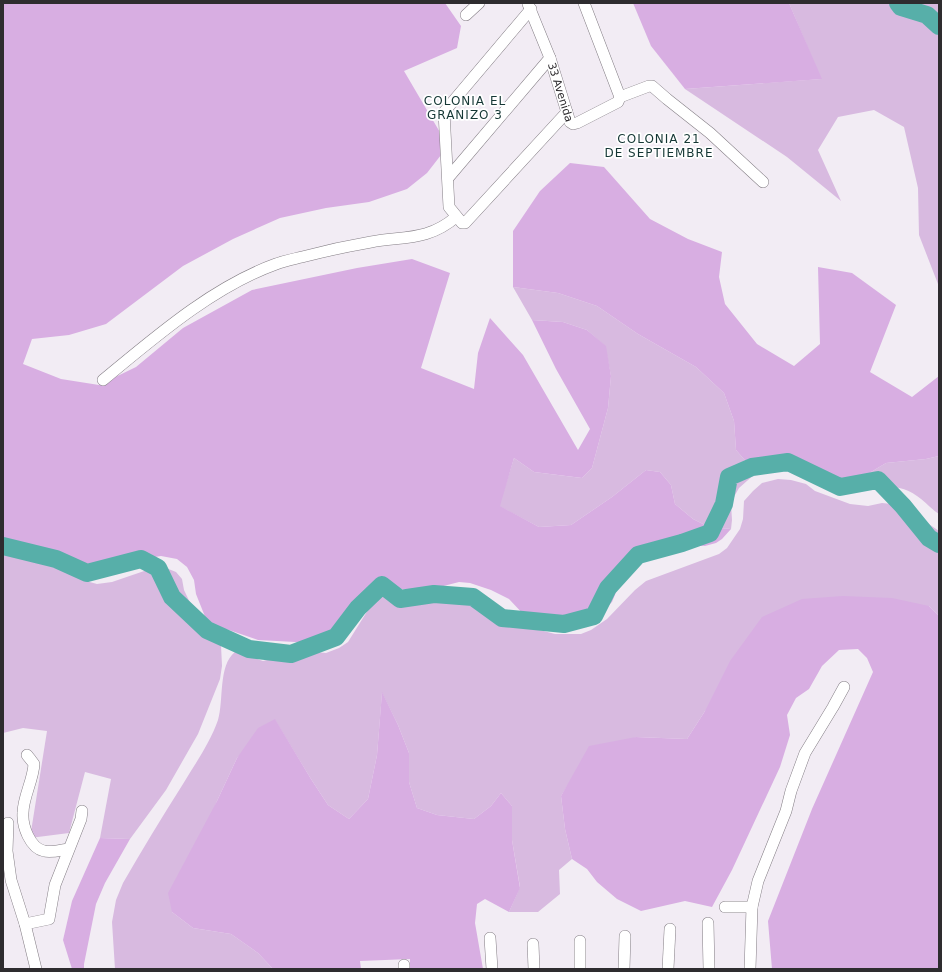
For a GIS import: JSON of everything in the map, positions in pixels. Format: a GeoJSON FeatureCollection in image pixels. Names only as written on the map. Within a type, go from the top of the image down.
{"type":"FeatureCollection","features":[{"type":"Feature","properties":{"kind":"street"},"geometry":{"type":"LineString","coordinates":[[466,15],[479,3]]}},
{"type":"Feature","properties":{"kind":"street"},"geometry":{"type":"LineString","coordinates":[[584,3],[620,97]]}},
{"type":"Feature","properties":{"kind":"street"},"geometry":{"type":"LineString","coordinates":[[530,6],[444,112],[449,207],[456,217],[462,223],[465,223],[567,112]]}},
{"type":"Feature","properties":{"kind":"street","name":"33 Avenida"},"geometry":{"type":"LineString","coordinates":[[530,6],[550,58],[570,122],[573,124],[577,123],[618,102],[620,97],[652,86],[710,133],[763,182]]}},
{"type":"Feature","properties":{"kind":"street"},"geometry":{"type":"LineString","coordinates":[[448,178],[550,58]]}},
{"type":"Feature","properties":{"kind":"street"},"geometry":{"type":"LineString","coordinates":[[103,380],[162,332],[198,306],[243,278],[277,263],[316,253],[371,242],[418,237],[440,229],[456,217]]}},
{"type":"Feature","properties":{"kind":"street"},"geometry":{"type":"LineString","coordinates":[[750,969],[752,907],[758,880],[786,811],[791,791],[805,753],[844,687]]}},
{"type":"Feature","properties":{"kind":"street"},"geometry":{"type":"LineString","coordinates":[[26,755],[31,760],[34,768],[22,813],[26,832],[32,844],[40,850],[52,852],[68,849]]}},
{"type":"Feature","properties":{"kind":"street"},"geometry":{"type":"LineString","coordinates":[[24,924],[49,919],[55,885],[81,819],[82,811]]}},
{"type":"Feature","properties":{"kind":"street"},"geometry":{"type":"LineString","coordinates":[[8,823],[8,851],[11,880],[36,969]]}},
{"type":"Feature","properties":{"kind":"street"},"geometry":{"type":"LineString","coordinates":[[725,907],[752,907]]}},
{"type":"Feature","properties":{"kind":"street"},"geometry":{"type":"LineString","coordinates":[[708,923],[709,969]]}},
{"type":"Feature","properties":{"kind":"street"},"geometry":{"type":"LineString","coordinates":[[668,969],[670,929]]}},
{"type":"Feature","properties":{"kind":"street"},"geometry":{"type":"LineString","coordinates":[[624,936],[624,969]]}},
{"type":"Feature","properties":{"kind":"street"},"geometry":{"type":"LineString","coordinates":[[490,938],[492,969]]}},
{"type":"Feature","properties":{"kind":"street"},"geometry":{"type":"LineString","coordinates":[[580,941],[580,969]]}},
{"type":"Feature","properties":{"kind":"street"},"geometry":{"type":"LineString","coordinates":[[534,944],[534,969]]}},
{"type":"Feature","properties":{"kind":"shaded area"},"geometry":{"type":"Polygon","coordinates":[[[3,3],[445,3],[461,26],[457,48],[404,71],[448,146],[427,173],[407,189],[369,202],[326,208],[280,218],[233,239],[183,266],[106,324],[69,335],[32,339],[23,364],[61,379],[99,385],[136,367],[183,328],[252,290],[357,268],[412,259],[450,273],[421,368],[474,389],[478,353],[490,318],[523,355],[578,450],[590,429],[556,369],[532,320],[563,322],[587,330],[606,346],[611,376],[608,408],[592,468],[582,478],[534,472],[514,458],[500,506],[539,527],[571,525],[612,497],[646,470],[660,472],[671,485],[675,504],[693,519],[709,527],[731,529],[716,543],[705,546],[668,544],[652,546],[637,559],[627,571],[612,602],[605,609],[585,622],[556,625],[536,622],[526,617],[509,599],[491,590],[470,583],[459,582],[432,589],[412,590],[399,589],[387,584],[381,584],[374,590],[347,626],[339,633],[314,643],[258,640],[215,627],[206,619],[196,594],[194,580],[187,567],[177,559],[161,556],[142,559],[115,573],[101,572],[86,569],[46,553],[3,539],[3,3]]]}},
{"type":"Feature","properties":{"kind":"shaded area"},"geometry":{"type":"Polygon","coordinates":[[[633,3],[789,3],[822,79],[685,89],[651,46],[633,3]]]}},
{"type":"Feature","properties":{"kind":"shaded area"},"geometry":{"type":"Polygon","coordinates":[[[789,3],[938,3],[939,284],[919,235],[918,188],[904,127],[874,110],[838,117],[818,150],[841,201],[787,157],[685,89],[821,79],[789,3]]]}},
{"type":"Feature","properties":{"kind":"shaded area"},"geometry":{"type":"Polygon","coordinates":[[[570,163],[604,167],[650,219],[688,239],[722,252],[719,277],[725,304],[757,344],[794,366],[820,344],[818,267],[852,273],[896,305],[870,372],[912,397],[939,376],[939,456],[926,459],[886,463],[871,472],[856,487],[842,482],[808,464],[797,460],[786,460],[772,464],[756,473],[736,450],[734,421],[724,393],[696,367],[638,334],[597,306],[558,293],[513,287],[513,231],[540,191],[570,163]]]}},
{"type":"Feature","properties":{"kind":"shaded area"},"geometry":{"type":"Polygon","coordinates":[[[513,287],[558,293],[597,306],[638,334],[696,367],[724,393],[734,421],[736,450],[756,473],[739,488],[735,495],[731,504],[731,529],[709,527],[693,519],[675,504],[671,485],[660,472],[646,470],[612,497],[571,525],[539,527],[499,506],[514,458],[534,472],[582,478],[592,468],[608,408],[611,376],[605,346],[587,330],[563,322],[532,320],[513,287]]]}},
{"type":"Feature","properties":{"kind":"shaded area"},"geometry":{"type":"Polygon","coordinates":[[[939,456],[939,514],[920,498],[903,489],[888,486],[856,487],[871,472],[886,463],[926,459],[939,456]]]}},
{"type":"Feature","properties":{"kind":"shaded area"},"geometry":{"type":"Polygon","coordinates":[[[778,479],[791,480],[806,484],[815,491],[850,504],[868,506],[882,503],[901,505],[939,531],[939,616],[929,606],[705,711],[687,739],[636,737],[576,772],[561,796],[565,829],[572,859],[559,870],[560,894],[538,912],[509,912],[520,887],[512,840],[512,806],[501,793],[491,806],[474,819],[437,815],[417,808],[409,782],[409,753],[398,725],[382,693],[377,755],[368,799],[349,819],[328,805],[275,720],[237,758],[217,801],[172,912],[193,928],[231,934],[258,953],[273,969],[115,969],[112,922],[116,900],[123,883],[211,737],[220,712],[222,684],[226,665],[235,652],[263,661],[293,654],[314,652],[326,653],[339,648],[348,642],[368,610],[376,600],[383,596],[402,603],[416,605],[473,593],[491,602],[504,613],[524,626],[555,634],[581,634],[591,630],[607,619],[635,590],[646,581],[719,554],[727,548],[740,529],[743,519],[744,501],[762,483],[778,479]]]}},
{"type":"Feature","properties":{"kind":"shaded area"},"geometry":{"type":"Polygon","coordinates":[[[3,549],[62,569],[86,581],[97,584],[112,582],[153,568],[166,568],[176,572],[182,579],[184,590],[193,609],[221,645],[222,666],[220,679],[198,734],[166,790],[130,839],[100,838],[111,779],[85,772],[69,833],[30,838],[47,731],[23,728],[3,733],[3,549]]]}},
{"type":"Feature","properties":{"kind":"shaded area"},"geometry":{"type":"Polygon","coordinates":[[[843,596],[892,598],[929,606],[939,616],[939,969],[772,969],[768,921],[812,809],[873,672],[867,658],[858,649],[839,650],[822,666],[809,689],[796,698],[787,715],[790,735],[780,767],[732,870],[712,907],[685,901],[641,911],[617,899],[597,882],[587,869],[572,859],[565,829],[561,796],[589,746],[636,737],[687,739],[705,711],[730,661],[762,617],[802,599],[843,596]]]}},
{"type":"Feature","properties":{"kind":"shaded area"},"geometry":{"type":"Polygon","coordinates":[[[382,692],[398,725],[409,753],[409,782],[417,808],[437,815],[474,819],[491,806],[501,793],[512,806],[512,840],[520,888],[509,912],[485,899],[477,904],[475,923],[483,969],[410,969],[410,959],[360,961],[361,969],[273,969],[258,953],[231,934],[193,928],[172,912],[168,893],[217,801],[237,758],[258,728],[275,719],[328,805],[349,819],[368,799],[377,755],[382,692]]]}},
{"type":"Feature","properties":{"kind":"shaded area"},"geometry":{"type":"Polygon","coordinates":[[[100,838],[130,839],[105,883],[96,904],[84,969],[72,969],[63,940],[72,901],[100,838]]]}},
{"type":"Feature","properties":{"kind":"waterway"},"geometry":{"type":"LineString","coordinates":[[898,3],[901,7],[927,15],[939,26]]}},
{"type":"Feature","properties":{"kind":"waterway"},"geometry":{"type":"LineString","coordinates":[[3,546],[56,559],[87,573],[141,559],[158,568],[172,597],[207,630],[249,649],[291,654],[336,637],[358,608],[382,585],[400,599],[434,594],[473,597],[502,618],[564,624],[594,616],[608,588],[638,555],[682,543],[710,533],[724,504],[729,477],[752,467],[788,462],[840,487],[878,480],[903,506],[929,538],[939,544]]}},
{"type":"Feature","properties":{"kind":"district","name":"COLONIA EL GRANIZO 3"},"geometry":{"type":"Point","coordinates":[465,108]}},
{"type":"Feature","properties":{"kind":"district","name":"COLONIA 21 DE SEPTIEMBRE"},"geometry":{"type":"Point","coordinates":[659,146]}}]}
